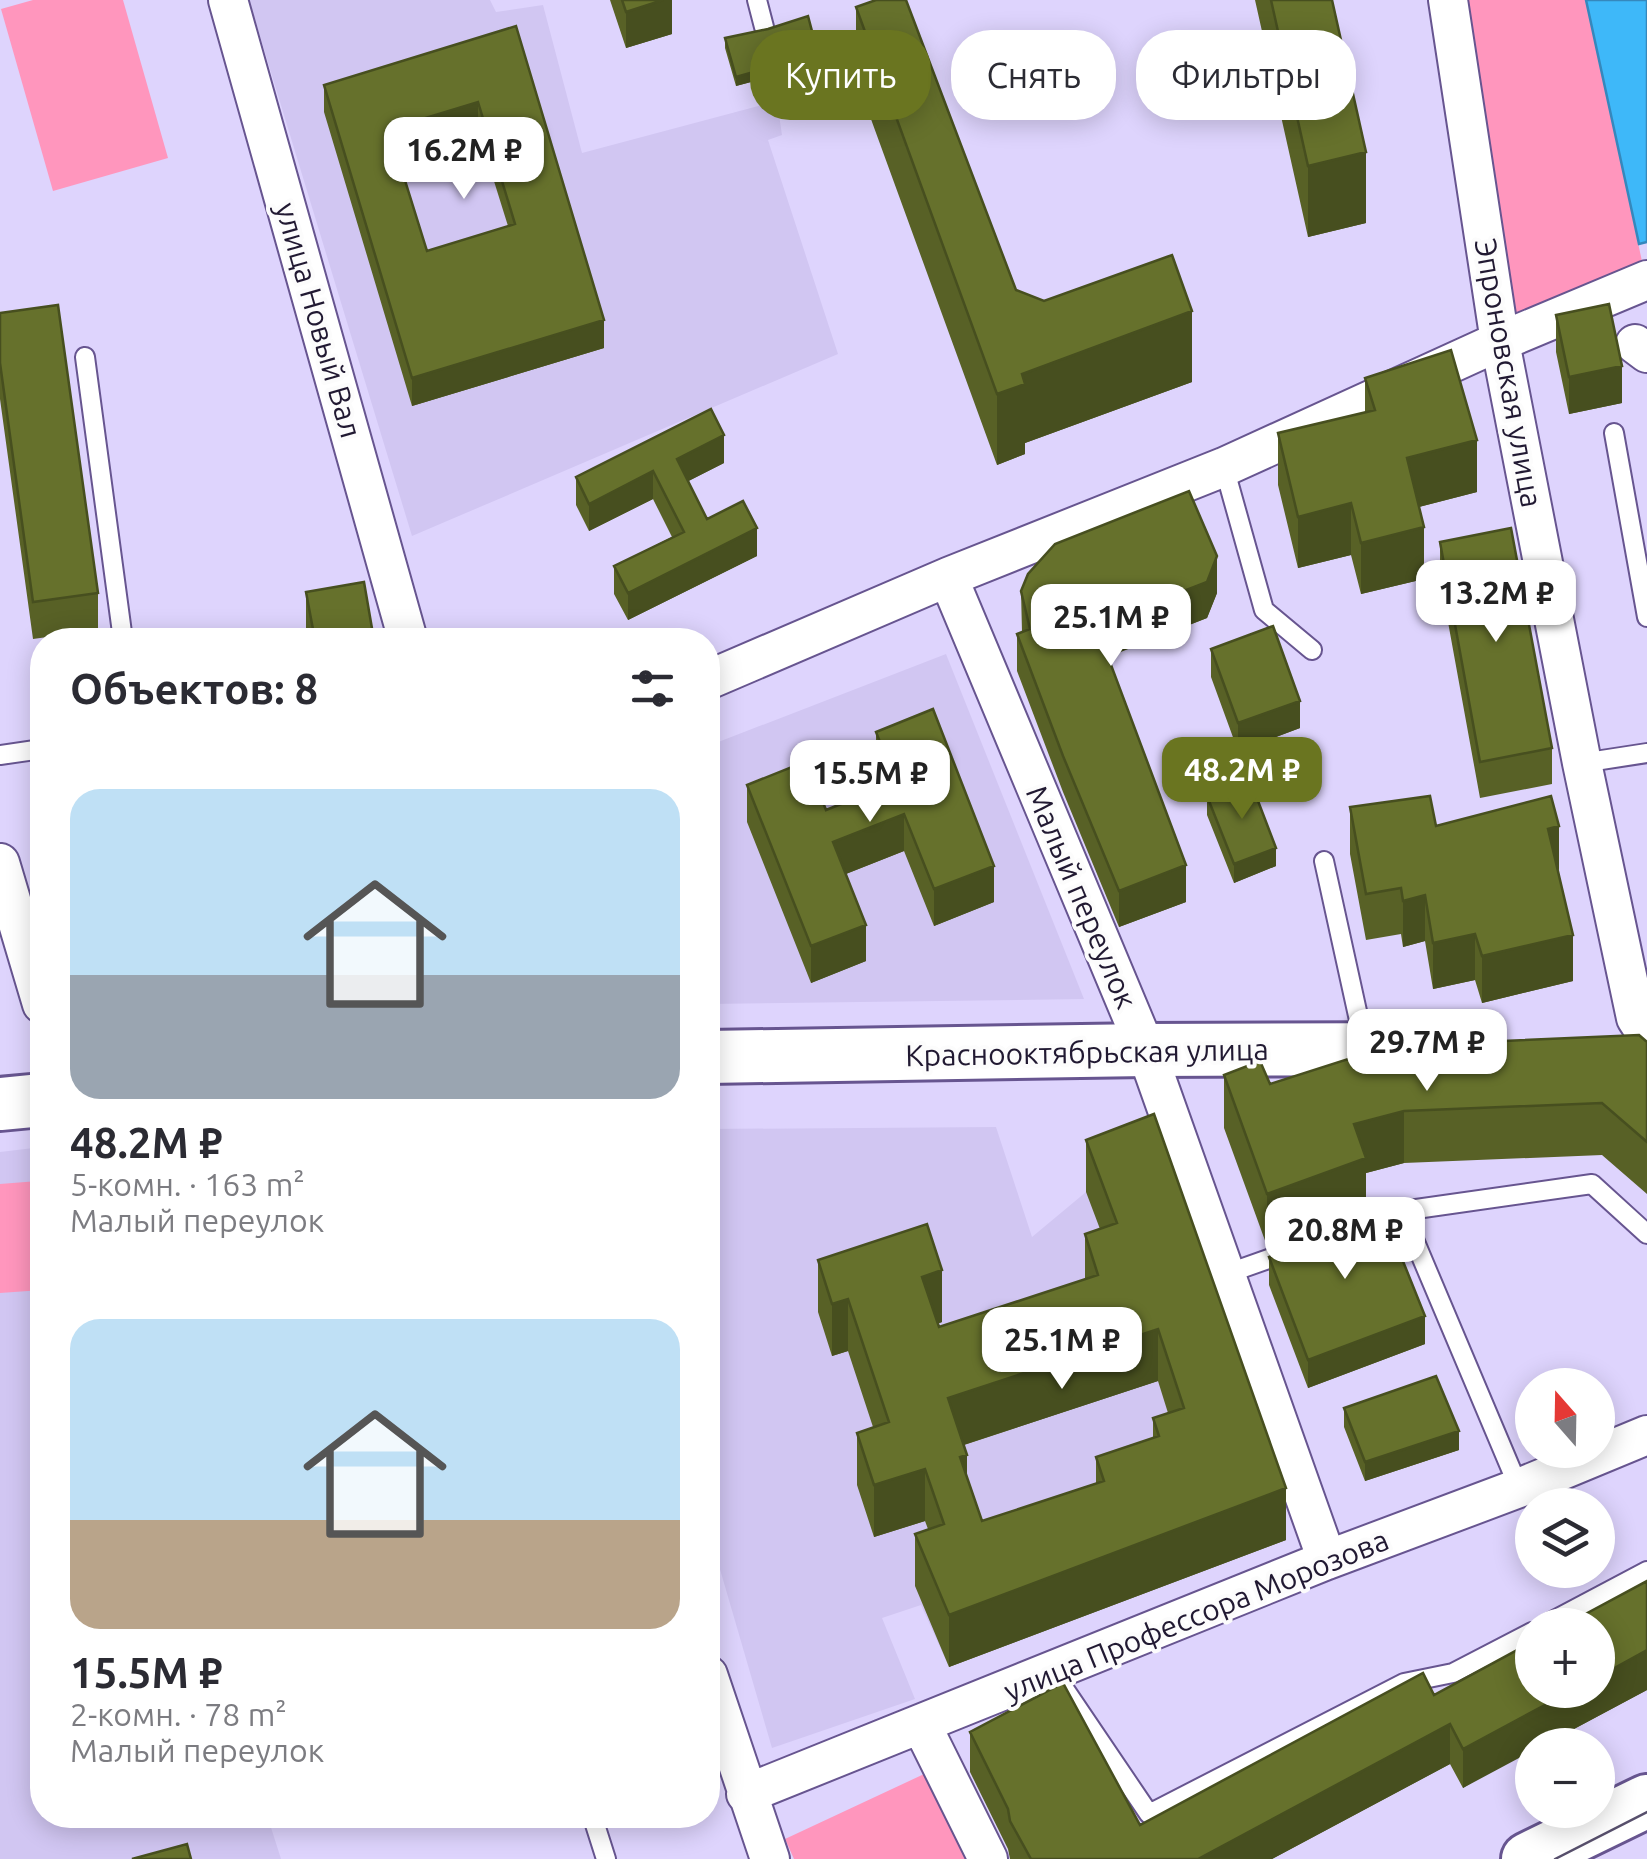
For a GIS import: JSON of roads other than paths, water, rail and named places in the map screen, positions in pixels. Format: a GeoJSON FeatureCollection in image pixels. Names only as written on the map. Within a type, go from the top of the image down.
{"type":"FeatureCollection","features":[{"type":"Feature","properties":{"kind":"street","name":"улица Новый Вал"},"geometry":{"type":"LineString","coordinates":[[228,0],[405,628]]}},
{"type":"Feature","properties":{"kind":"street","name":"Эпроновская улица"},"geometry":{"type":"LineString","coordinates":[[1448,0],[1500,342],[1636,1018],[1647,1034]]}},
{"type":"Feature","properties":{"kind":"street"},"geometry":{"type":"LineString","coordinates":[[720,675],[948,577],[1224,467],[1647,280]]}},
{"type":"Feature","properties":{"kind":"street","name":"Малый переулок"},"geometry":{"type":"LineString","coordinates":[[948,577],[1146,1050],[1326,1560]]}},
{"type":"Feature","properties":{"kind":"street"},"geometry":{"type":"LineString","coordinates":[[0,863],[30,958]]}},
{"type":"Feature","properties":{"kind":"street","name":"Краснооктябрьская улица"},"geometry":{"type":"LineString","coordinates":[[720,1058],[1146,1050],[1497,1050]]}},
{"type":"Feature","properties":{"kind":"street"},"geometry":{"type":"LineString","coordinates":[[1592,1050],[1647,1052]]}},
{"type":"Feature","properties":{"kind":"street"},"geometry":{"type":"LineString","coordinates":[[0,1104],[30,1101]]}},
{"type":"Feature","properties":{"kind":"street","name":"улица Профессора Морозова"},"geometry":{"type":"LineString","coordinates":[[1519,1488],[1647,1435]]}},
{"type":"Feature","properties":{"kind":"street","name":"улица Профессора Морозова"},"geometry":{"type":"LineString","coordinates":[[746,1794],[1326,1560],[1515,1489]]}},
{"type":"Feature","properties":{"kind":"street"},"geometry":{"type":"LineString","coordinates":[[720,1713],[746,1794],[756,1855]]}},
{"type":"Feature","properties":{"kind":"street"},"geometry":{"type":"LineString","coordinates":[[922,1726],[988,1859]]}},
{"type":"Feature","properties":{"kind":"street"},"geometry":{"type":"LineString","coordinates":[[1528,1859],[1647,1800]]}},
{"type":"Feature","properties":{"kind":"street"},"geometry":{"type":"LineString","coordinates":[[1586,1859],[1647,1828]]}},
{"type":"Feature","properties":{"kind":"lane"},"geometry":{"type":"LineString","coordinates":[[757,0],[764,27]]}},
{"type":"Feature","properties":{"kind":"lane"},"geometry":{"type":"LineString","coordinates":[[85,356],[120,628]]}},
{"type":"Feature","properties":{"kind":"lane"},"geometry":{"type":"LineString","coordinates":[[1614,432],[1647,617]]}},
{"type":"Feature","properties":{"kind":"lane"},"geometry":{"type":"LineString","coordinates":[[1224,467],[1264,610],[1312,650]]}},
{"type":"Feature","properties":{"kind":"lane"},"geometry":{"type":"LineString","coordinates":[[0,756],[30,752]]}},
{"type":"Feature","properties":{"kind":"lane"},"geometry":{"type":"LineString","coordinates":[[1582,763],[1647,753]]}},
{"type":"Feature","properties":{"kind":"lane"},"geometry":{"type":"LineString","coordinates":[[1324,861],[1365,1048]]}},
{"type":"Feature","properties":{"kind":"lane"},"geometry":{"type":"LineString","coordinates":[[1347,1231],[1402,1212],[1592,1184],[1647,1234]]}},
{"type":"Feature","properties":{"kind":"lane"},"geometry":{"type":"LineString","coordinates":[[1402,1212],[1519,1488]]}},
{"type":"Feature","properties":{"kind":"lane"},"geometry":{"type":"LineString","coordinates":[[1226,1274],[1311,1244]]}},
{"type":"Feature","properties":{"kind":"lane"},"geometry":{"type":"LineString","coordinates":[[1577,1608],[1647,1571]]}},
{"type":"Feature","properties":{"kind":"lane"},"geometry":{"type":"LineString","coordinates":[[1054,1672],[1149,1814],[1404,1683],[1453,1673],[1515,1641]]}},
{"type":"Feature","properties":{"kind":"lane"},"geometry":{"type":"LineString","coordinates":[[596,1828],[606,1859]]}},
{"type":"Feature","properties":{"kind":"water"},"geometry":{"type":"Polygon","coordinates":[[[1586,0],[1647,0],[1647,242],[1639,244],[1586,0]]]}},
{"type":"Feature","properties":{"kind":"tram line"},"geometry":{"type":"LineString","coordinates":[[1555,1859],[1647,1812]]}}]}
